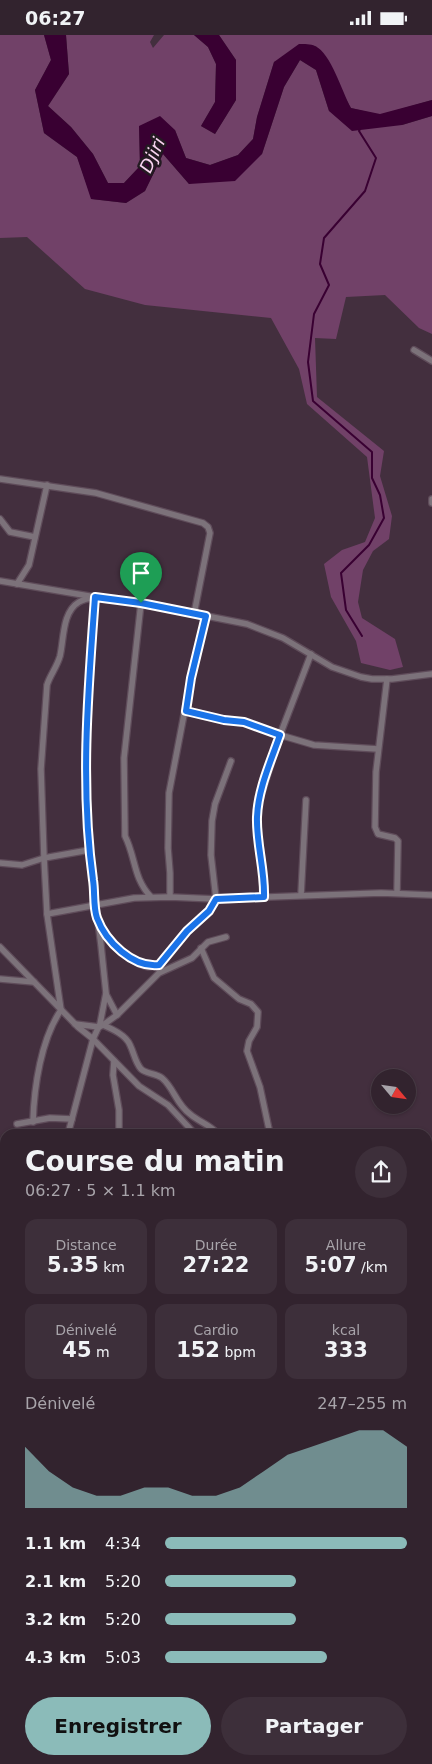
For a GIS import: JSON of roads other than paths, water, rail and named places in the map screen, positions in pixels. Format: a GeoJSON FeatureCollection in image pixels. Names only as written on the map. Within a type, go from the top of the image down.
{"type":"FeatureCollection","features":[{"type":"Feature","properties":{"kind":"street"},"geometry":{"type":"LineString","coordinates":[[414,350],[432,361]]}},
{"type":"Feature","properties":{"kind":"street"},"geometry":{"type":"LineString","coordinates":[[0,479],[96,493],[203,523],[208,527],[210,533],[194,614]]}},
{"type":"Feature","properties":{"kind":"street"},"geometry":{"type":"LineString","coordinates":[[17,584],[28,568],[47,485]]}},
{"type":"Feature","properties":{"kind":"street"},"geometry":{"type":"LineString","coordinates":[[0,519],[10,531],[35,537]]}},
{"type":"Feature","properties":{"kind":"street"},"geometry":{"type":"LineString","coordinates":[[0,581],[141,603],[247,624],[265,630],[332,667],[346,673],[372,679],[410,678],[432,674]]}},
{"type":"Feature","properties":{"kind":"street"},"geometry":{"type":"LineString","coordinates":[[69,1129],[93,1039],[101,1026],[106,993],[102,945],[89,850],[85,740],[95,597]]}},
{"type":"Feature","properties":{"kind":"street"},"geometry":{"type":"LineString","coordinates":[[33,1123],[35,1092],[43,1053],[54,1021],[61,1010],[47,914],[44,858],[41,769],[47,685],[60,657],[65,624],[70,611],[79,602],[95,597]]}},
{"type":"Feature","properties":{"kind":"street"},"geometry":{"type":"LineString","coordinates":[[141,603],[124,758],[125,837],[131,848],[135,871],[139,881],[151,897]]}},
{"type":"Feature","properties":{"kind":"street"},"geometry":{"type":"LineString","coordinates":[[170,897],[168,805],[191,678],[206,616]]}},
{"type":"Feature","properties":{"kind":"street"},"geometry":{"type":"LineString","coordinates":[[264,897],[264,877],[257,815],[262,791],[280,735],[311,654]]}},
{"type":"Feature","properties":{"kind":"street"},"geometry":{"type":"LineString","coordinates":[[387,679],[378,749],[375,827],[378,834],[395,838],[398,841],[396,893]]}},
{"type":"Feature","properties":{"kind":"street"},"geometry":{"type":"LineString","coordinates":[[186,711],[224,720],[244,722],[280,735],[322,746],[378,749]]}},
{"type":"Feature","properties":{"kind":"street"},"geometry":{"type":"LineString","coordinates":[[97,917],[108,937],[123,953],[142,964],[159,965],[187,931],[209,911],[216,899],[211,855],[212,821],[215,804],[231,761]]}},
{"type":"Feature","properties":{"kind":"street"},"geometry":{"type":"LineString","coordinates":[[301,895],[306,800]]}},
{"type":"Feature","properties":{"kind":"street"},"geometry":{"type":"LineString","coordinates":[[0,863],[22,865],[44,858],[89,850]]}},
{"type":"Feature","properties":{"kind":"street"},"geometry":{"type":"LineString","coordinates":[[47,914],[126,899],[151,897],[216,899],[396,893],[432,895]]}},
{"type":"Feature","properties":{"kind":"street"},"geometry":{"type":"LineString","coordinates":[[101,1026],[117,1015],[159,973],[192,958],[208,943],[226,937]]}},
{"type":"Feature","properties":{"kind":"street"},"geometry":{"type":"LineString","coordinates":[[0,947],[74,1024],[93,1039],[139,1086],[168,1105],[190,1129]]}},
{"type":"Feature","properties":{"kind":"street"},"geometry":{"type":"LineString","coordinates":[[201,948],[214,978],[239,999],[251,1004],[258,1012],[257,1027],[249,1041],[247,1051],[260,1087],[269,1129]]}},
{"type":"Feature","properties":{"kind":"street"},"geometry":{"type":"LineString","coordinates":[[0,979],[34,982]]}},
{"type":"Feature","properties":{"kind":"street"},"geometry":{"type":"LineString","coordinates":[[106,993],[117,1015]]}},
{"type":"Feature","properties":{"kind":"street"},"geometry":{"type":"LineString","coordinates":[[74,1024],[101,1026],[115,1031],[130,1043],[134,1058],[142,1071],[160,1076],[171,1086],[177,1101],[190,1114],[214,1129]]}},
{"type":"Feature","properties":{"kind":"street"},"geometry":{"type":"LineString","coordinates":[[114,1061],[113,1075],[119,1110],[119,1129]]}},
{"type":"Feature","properties":{"kind":"street"},"geometry":{"type":"LineString","coordinates":[[16,1124],[33,1123],[50,1118],[72,1119]]}},
{"type":"Feature","properties":{"kind":"water","name":"Djiri"},"geometry":{"type":"Polygon","coordinates":[[[44,35],[66,35],[69,74],[48,106],[71,127],[93,154],[108,183],[124,183],[140,166],[139,126],[160,116],[175,130],[186,158],[210,165],[238,155],[253,139],[257,117],[274,62],[299,44],[315,46],[326,56],[351,108],[380,114],[432,100],[432,116],[402,125],[352,131],[329,111],[316,70],[300,60],[284,87],[262,154],[235,181],[189,184],[163,154],[145,191],[126,203],[91,199],[77,157],[44,133],[35,90],[51,60],[44,35]]]}},
{"type":"Feature","properties":{"kind":"water"},"geometry":{"type":"Polygon","coordinates":[[[194,35],[219,35],[236,60],[236,100],[215,134],[201,126],[215,102],[216,64],[208,47],[194,35]]]}},
{"type":"Feature","properties":{"kind":"waterway"},"geometry":{"type":"LineString","coordinates":[[360,129],[359,131],[376,158],[365,191],[324,238],[320,264],[329,285],[314,314],[308,362],[313,401],[372,452],[372,478],[380,495],[384,518],[369,545],[341,573],[346,610],[362,636]]}}]}
